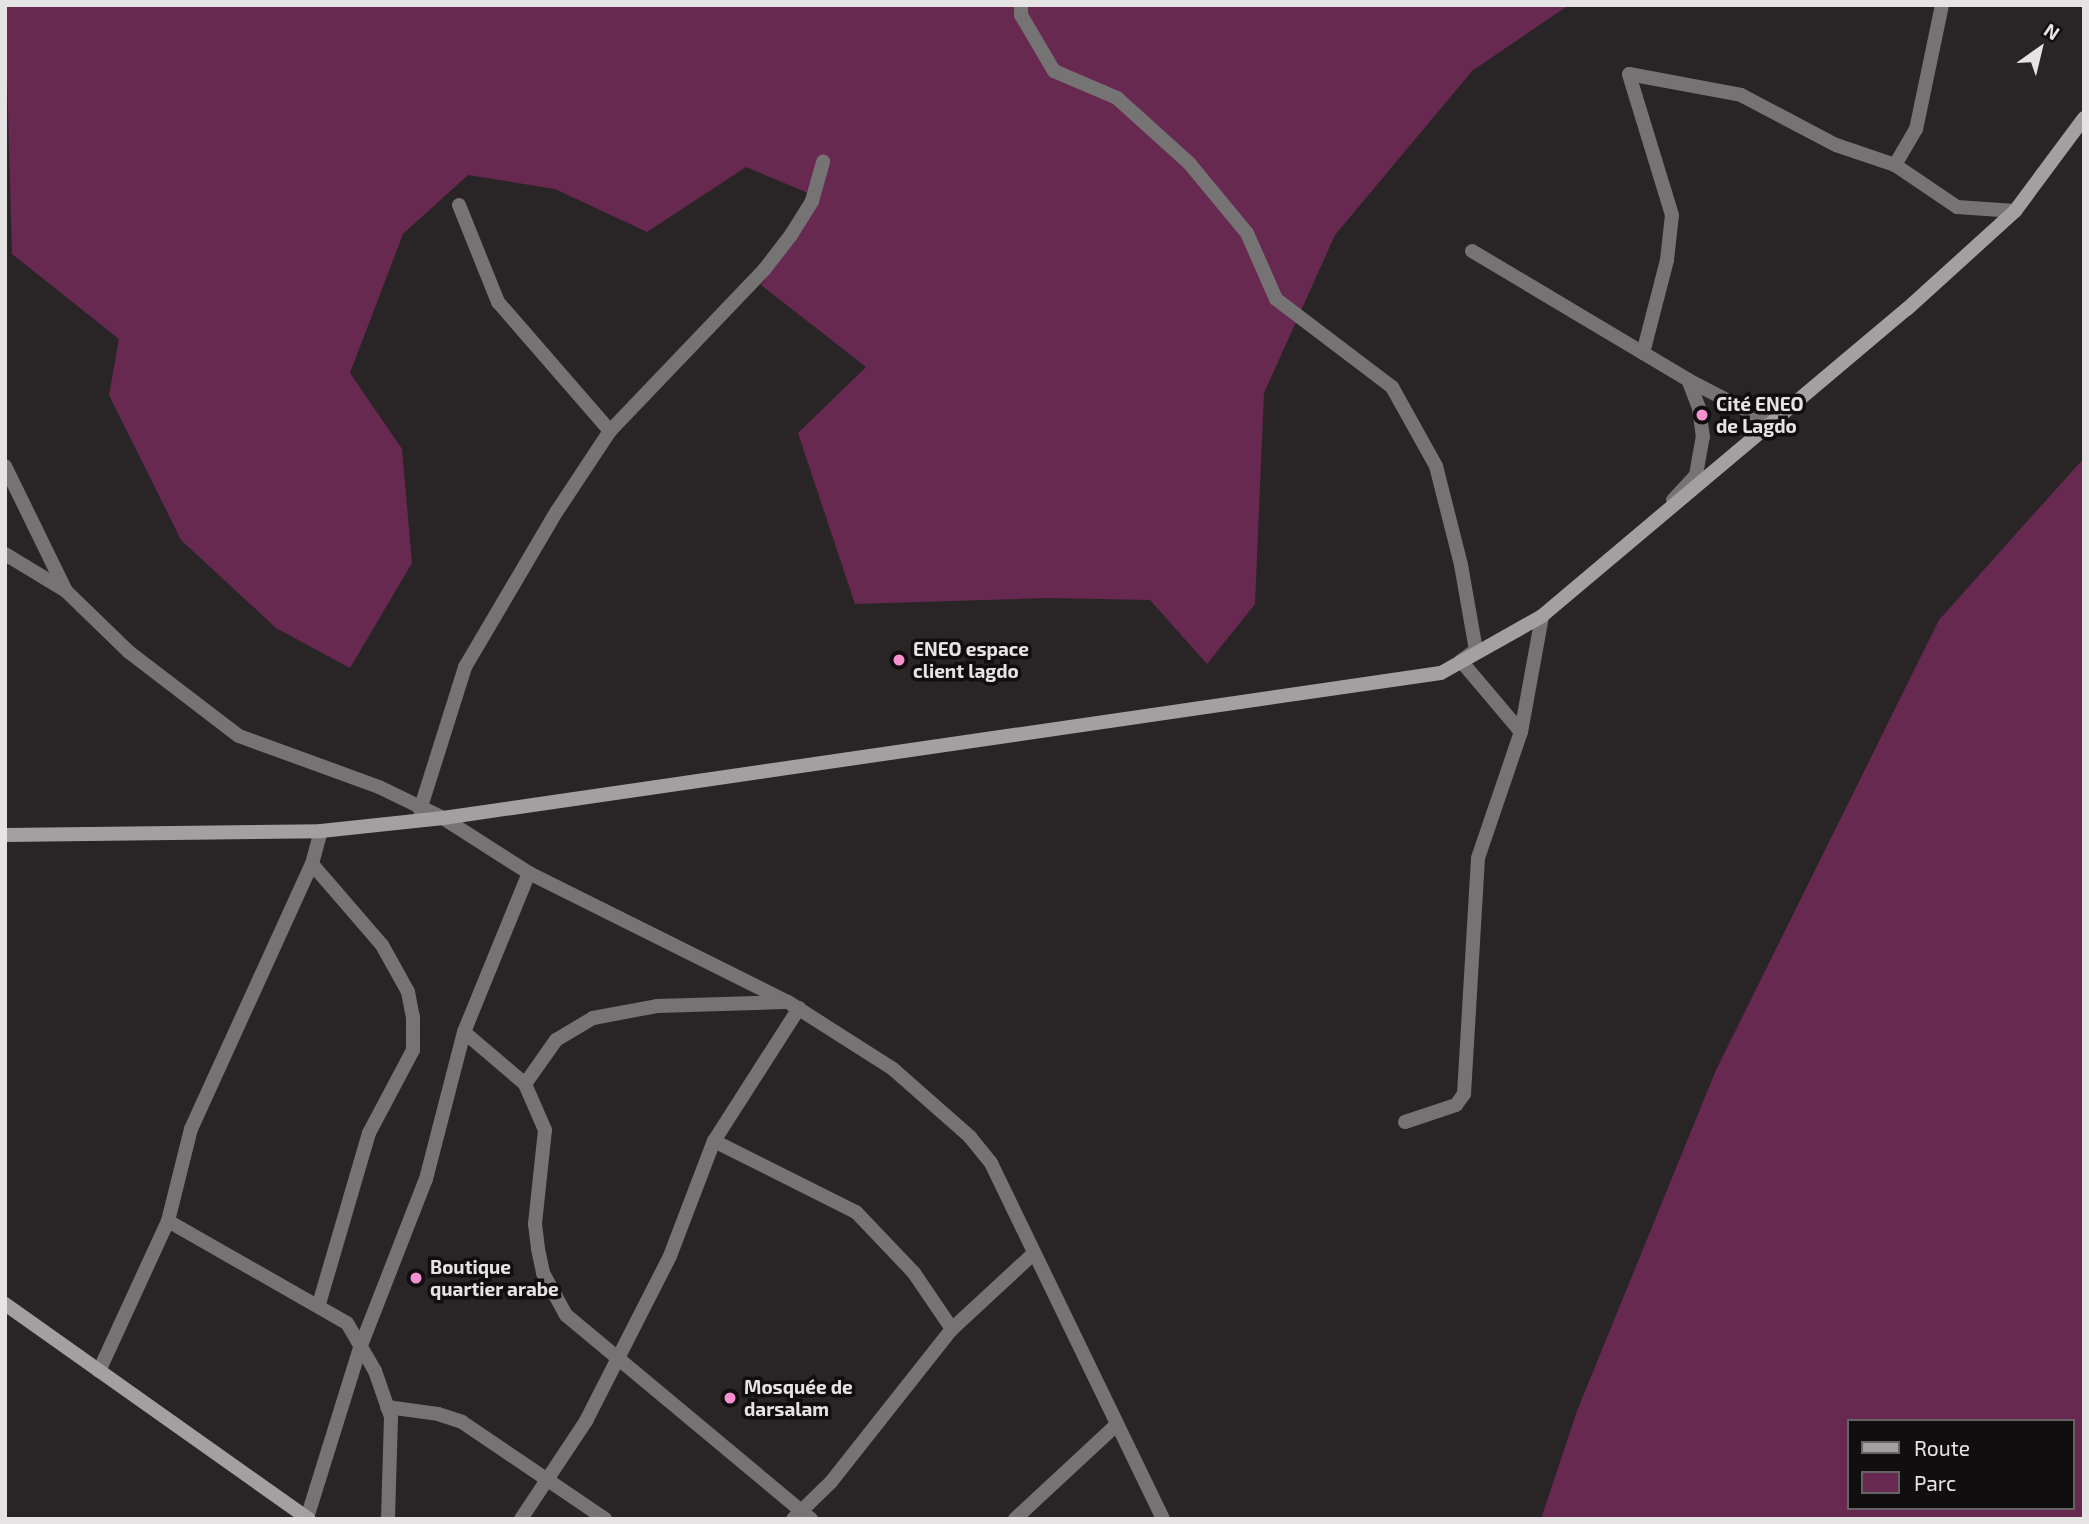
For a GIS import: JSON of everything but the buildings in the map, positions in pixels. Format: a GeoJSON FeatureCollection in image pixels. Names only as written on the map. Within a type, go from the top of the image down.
{"type":"FeatureCollection","features":[{"type":"Feature","properties":{"kind":"street"},"geometry":{"type":"LineString","coordinates":[[1021,5],[1021,15],[1054,71],[1117,98],[1189,163],[1247,233],[1276,299],[1392,387],[1436,466],[1461,565],[1476,650],[1461,661]]}},
{"type":"Feature","properties":{"kind":"street"},"geometry":{"type":"LineString","coordinates":[[1895,165],[1916,129],[1942,5]]}},
{"type":"Feature","properties":{"kind":"street"},"geometry":{"type":"LineString","coordinates":[[1643,353],[1667,260],[1672,215],[1629,74],[1741,95],[1836,145],[1895,165],[1957,207],[2015,211]]}},
{"type":"Feature","properties":{"kind":"street"},"geometry":{"type":"LineString","coordinates":[[5,835],[321,831],[443,818],[1430,674],[1461,661],[1542,616],[1771,422],[2015,211],[2084,118]]}},
{"type":"Feature","properties":{"kind":"street"},"geometry":{"type":"LineString","coordinates":[[420,810],[466,667],[557,511],[610,431],[764,270],[805,215],[823,162]]}},
{"type":"Feature","properties":{"kind":"street"},"geometry":{"type":"LineString","coordinates":[[459,205],[498,302],[610,431]]}},
{"type":"Feature","properties":{"kind":"street"},"geometry":{"type":"LineString","coordinates":[[1472,251],[1688,380],[1771,422]]}},
{"type":"Feature","properties":{"kind":"street"},"geometry":{"type":"LineString","coordinates":[[1651,524],[1696,475],[1703,438],[1699,408],[1688,380]]}},
{"type":"Feature","properties":{"kind":"street"},"geometry":{"type":"LineString","coordinates":[[5,466],[66,591]]}},
{"type":"Feature","properties":{"kind":"street"},"geometry":{"type":"LineString","coordinates":[[5,554],[66,591],[129,652],[239,736],[379,787],[420,810],[443,818],[529,873],[793,1005],[892,1069],[970,1137],[991,1163],[1163,1519]]}},
{"type":"Feature","properties":{"kind":"street"},"geometry":{"type":"LineString","coordinates":[[1405,1122],[1456,1105],[1464,1094],[1478,858],[1521,732],[1542,616]]}},
{"type":"Feature","properties":{"kind":"street"},"geometry":{"type":"LineString","coordinates":[[1461,661],[1521,732]]}},
{"type":"Feature","properties":{"kind":"street"},"geometry":{"type":"LineString","coordinates":[[99,1371],[168,1222],[191,1129],[312,864],[321,831]]}},
{"type":"Feature","properties":{"kind":"street"},"geometry":{"type":"LineString","coordinates":[[312,864],[382,945],[408,992],[413,1050],[369,1133],[320,1304]]}},
{"type":"Feature","properties":{"kind":"street"},"geometry":{"type":"LineString","coordinates":[[5,1304],[308,1518],[359,1348],[426,1179],[464,1032],[529,873]]}},
{"type":"Feature","properties":{"kind":"street"},"geometry":{"type":"LineString","coordinates":[[525,1084],[556,1040],[593,1018],[657,1006],[793,1005]]}},
{"type":"Feature","properties":{"kind":"street"},"geometry":{"type":"LineString","coordinates":[[521,1519],[586,1421],[618,1361],[670,1256],[714,1141],[793,1005]]}},
{"type":"Feature","properties":{"kind":"street"},"geometry":{"type":"LineString","coordinates":[[464,1032],[525,1084],[545,1130],[535,1224],[543,1273],[566,1315],[801,1516],[952,1329],[1033,1254]]}},
{"type":"Feature","properties":{"kind":"street"},"geometry":{"type":"LineString","coordinates":[[714,1141],[856,1212],[914,1273],[952,1329]]}},
{"type":"Feature","properties":{"kind":"street"},"geometry":{"type":"LineString","coordinates":[[168,1222],[320,1304],[347,1323],[359,1348],[375,1371],[391,1417],[388,1519]]}},
{"type":"Feature","properties":{"kind":"street"},"geometry":{"type":"LineString","coordinates":[[387,1407],[438,1414],[462,1422],[605,1519]]}},
{"type":"Feature","properties":{"kind":"street"},"geometry":{"type":"LineString","coordinates":[[1015,1519],[1116,1425]]}},
{"type":"Feature","properties":{"kind":"green space"},"geometry":{"type":"Polygon","coordinates":[[[5,5],[1569,5],[1472,71],[1335,235],[1264,393],[1255,604],[1207,664],[1150,600],[1049,598],[855,604],[798,433],[866,367],[761,285],[820,198],[746,167],[647,232],[555,189],[468,175],[403,234],[350,373],[402,449],[412,563],[350,668],[276,628],[181,540],[109,395],[119,339],[12,254],[5,5]]]}},
{"type":"Feature","properties":{"kind":"green space"},"geometry":{"type":"Polygon","coordinates":[[[2084,458],[2084,1519],[1541,1519],[1577,1411],[1716,1070],[1939,620],[2084,458]]]}},
{"type":"Feature","properties":{"kind":"place","name":"Cité ENEO de Lagdo"},"geometry":{"type":"Point","coordinates":[1702,415]}},
{"type":"Feature","properties":{"kind":"place","name":"ENEO espace client lagdo"},"geometry":{"type":"Point","coordinates":[899,660]}},
{"type":"Feature","properties":{"kind":"place","name":"Boutique quartier arabe"},"geometry":{"type":"Point","coordinates":[416,1278]}},
{"type":"Feature","properties":{"kind":"place","name":"Mosquée de darsalam"},"geometry":{"type":"Point","coordinates":[730,1398]}}]}
